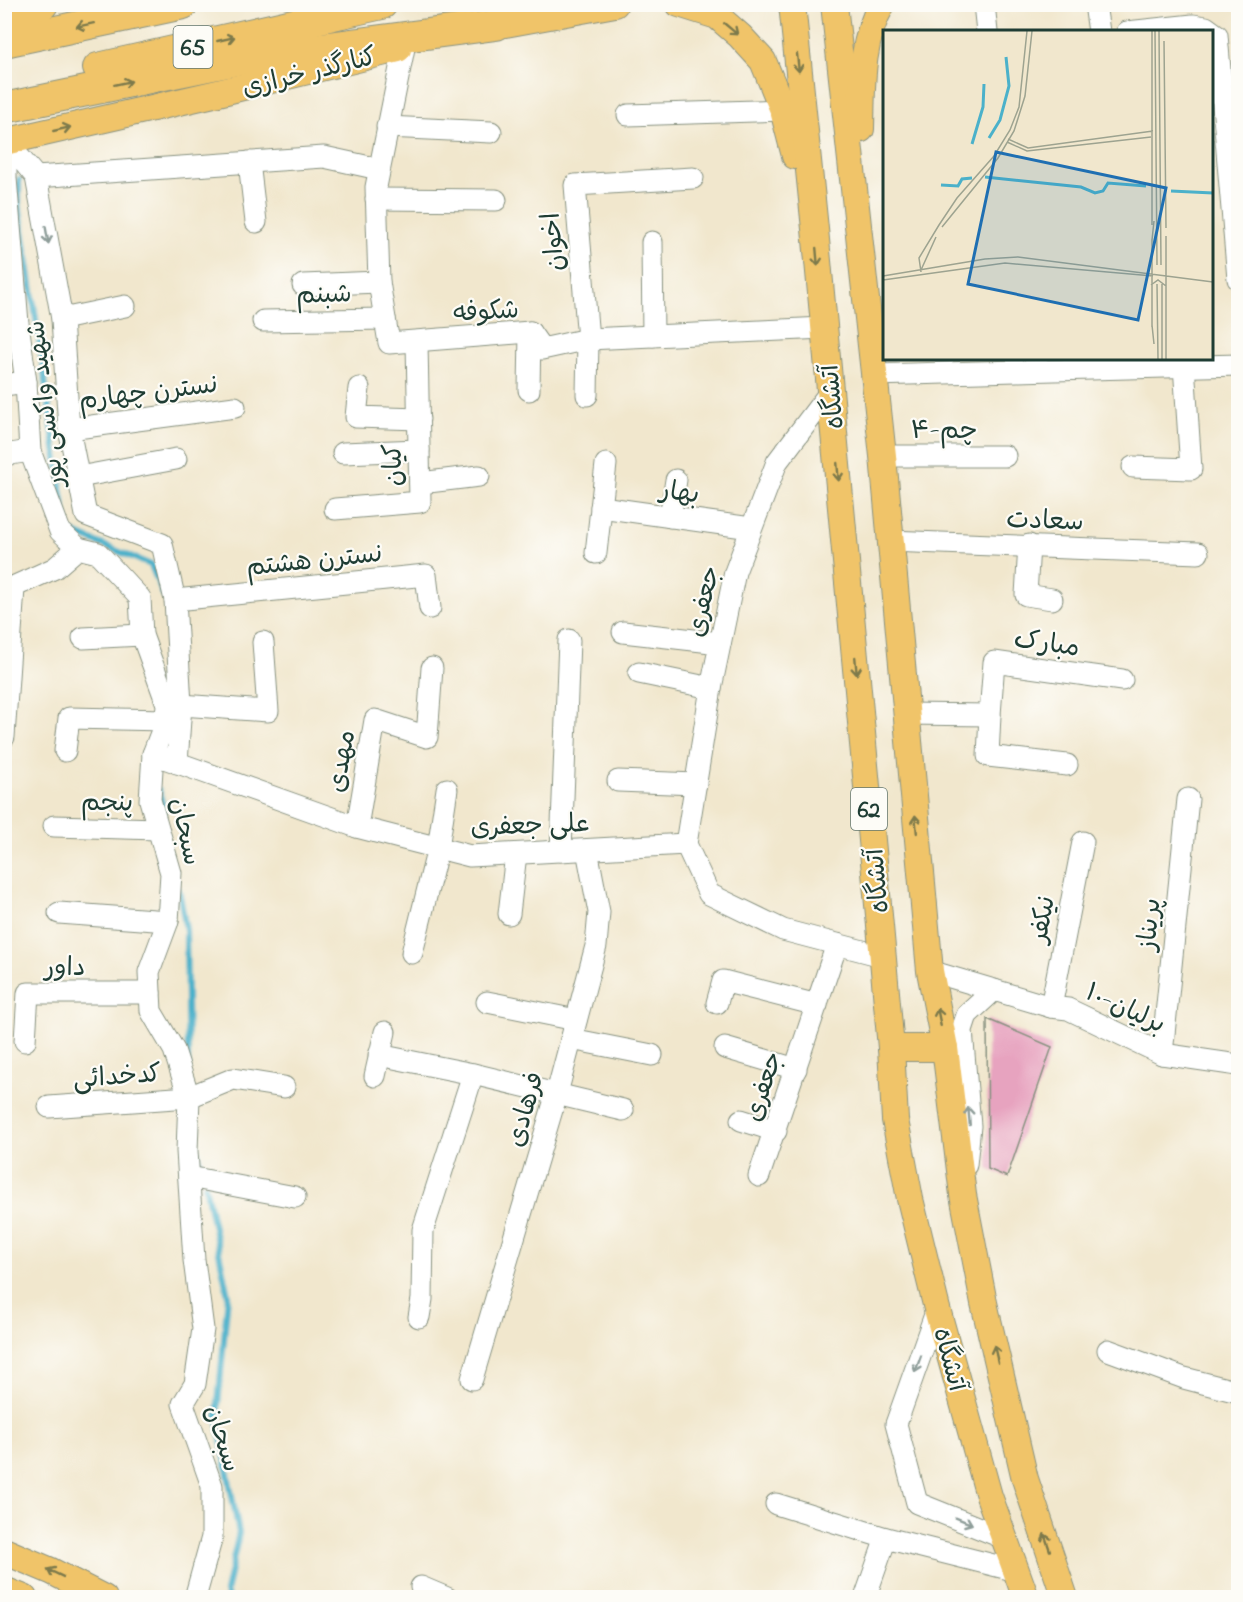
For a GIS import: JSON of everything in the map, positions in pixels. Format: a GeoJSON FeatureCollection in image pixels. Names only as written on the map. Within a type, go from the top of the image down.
{"type":"FeatureCollection","features":[{"type":"Feature","properties":{"kind":"highway"},"geometry":{"type":"LineString","coordinates":[[4,12],[43,4]]}},
{"type":"Feature","properties":{"kind":"highway","name":"65"},"geometry":{"type":"LineString","coordinates":[[4,42],[183,4]]}},
{"type":"Feature","properties":{"kind":"highway","name":"65"},"geometry":{"type":"LineString","coordinates":[[4,89],[382,4]]}},
{"type":"Feature","properties":{"kind":"highway"},"geometry":{"type":"LineString","coordinates":[[4,108],[251,57],[496,25]]}},
{"type":"Feature","properties":{"kind":"main road","name":"کنارگذر خرازی"},"geometry":{"type":"LineString","coordinates":[[5,142],[496,25],[615,4]]}},
{"type":"Feature","properties":{"kind":"main road"},"geometry":{"type":"LineString","coordinates":[[679,4],[717,16],[763,61],[783,110],[815,229]]}},
{"type":"Feature","properties":{"kind":"main road","name":"آتشگاه"},"geometry":{"type":"LineString","coordinates":[[792,4],[891,1048],[895,1120],[910,1199],[937,1309],[989,1496],[1026,1598]]}},
{"type":"Feature","properties":{"kind":"main road","name":"آتشگاه"},"geometry":{"type":"LineString","coordinates":[[834,4],[883,456],[930,971],[945,1048],[963,1195],[984,1303],[1025,1479],[1065,1598]]}},
{"type":"Feature","properties":{"kind":"main road"},"geometry":{"type":"LineString","coordinates":[[857,216],[864,60],[873,20],[882,4]]}},
{"type":"Feature","properties":{"kind":"main road"},"geometry":{"type":"LineString","coordinates":[[891,1048],[945,1048]]}},
{"type":"Feature","properties":{"kind":"main road"},"geometry":{"type":"LineString","coordinates":[[4,1551],[51,1571],[104,1598]]}},
{"type":"Feature","properties":{"kind":"main road"},"geometry":{"type":"LineString","coordinates":[[4,1590],[24,1598]]}},
{"type":"Feature","properties":{"kind":"street"},"geometry":{"type":"LineString","coordinates":[[984,4],[987,30]]}},
{"type":"Feature","properties":{"kind":"street"},"geometry":{"type":"LineString","coordinates":[[1095,4],[1099,30]]}},
{"type":"Feature","properties":{"kind":"street"},"geometry":{"type":"LineString","coordinates":[[1146,30],[1193,25],[1210,30]]}},
{"type":"Feature","properties":{"kind":"street"},"geometry":{"type":"LineString","coordinates":[[1213,32],[1217,35],[1239,279]]}},
{"type":"Feature","properties":{"kind":"street","name":"شکوفه"},"geometry":{"type":"LineString","coordinates":[[404,48],[376,187],[379,282],[389,343],[530,332],[542,349],[588,339],[824,328]]}},
{"type":"Feature","properties":{"kind":"street"},"geometry":{"type":"LineString","coordinates":[[628,115],[783,110]]}},
{"type":"Feature","properties":{"kind":"street"},"geometry":{"type":"LineString","coordinates":[[387,127],[491,132]]}},
{"type":"Feature","properties":{"kind":"street","name":"شهید واکسی پور"},"geometry":{"type":"LineString","coordinates":[[5,142],[36,177],[62,319],[69,429],[86,514],[162,544],[175,600],[181,705],[177,763]]}},
{"type":"Feature","properties":{"kind":"street","name":"سبحان"},"geometry":{"type":"LineString","coordinates":[[5,142],[11,324],[26,382],[30,451],[60,531],[78,549],[98,553],[140,598],[142,635],[167,704],[166,720],[153,754],[150,800],[171,873],[168,921],[150,972],[150,993],[151,1011],[174,1050],[189,1097],[187,1151],[194,1260],[203,1329],[195,1384],[183,1404],[212,1486],[212,1537],[195,1598]]}},
{"type":"Feature","properties":{"kind":"street"},"geometry":{"type":"LineString","coordinates":[[36,177],[324,158],[379,169]]}},
{"type":"Feature","properties":{"kind":"street"},"geometry":{"type":"LineString","coordinates":[[249,162],[256,222]]}},
{"type":"Feature","properties":{"kind":"street","name":"اخوان"},"geometry":{"type":"LineString","coordinates":[[588,339],[575,185],[693,178]]}},
{"type":"Feature","properties":{"kind":"street"},"geometry":{"type":"LineString","coordinates":[[376,199],[495,200]]}},
{"type":"Feature","properties":{"kind":"street"},"geometry":{"type":"LineString","coordinates":[[652,242],[653,336]]}},
{"type":"Feature","properties":{"kind":"street"},"geometry":{"type":"LineString","coordinates":[[303,285],[379,282]]}},
{"type":"Feature","properties":{"kind":"street"},"geometry":{"type":"LineString","coordinates":[[62,319],[125,306]]}},
{"type":"Feature","properties":{"kind":"street","name":"شبنم"},"geometry":{"type":"LineString","coordinates":[[264,321],[385,320]]}},
{"type":"Feature","properties":{"kind":"street"},"geometry":{"type":"LineString","coordinates":[[529,390],[530,332]]}},
{"type":"Feature","properties":{"kind":"street"},"geometry":{"type":"LineString","coordinates":[[587,395],[588,339]]}},
{"type":"Feature","properties":{"kind":"street","name":"کیان"},"geometry":{"type":"LineString","coordinates":[[335,509],[420,502],[417,342]]}},
{"type":"Feature","properties":{"kind":"street"},"geometry":{"type":"LineString","coordinates":[[874,375],[1138,363],[1239,365]]}},
{"type":"Feature","properties":{"kind":"street"},"geometry":{"type":"LineString","coordinates":[[1133,467],[1191,469],[1184,365]]}},
{"type":"Feature","properties":{"kind":"street"},"geometry":{"type":"LineString","coordinates":[[4,385],[26,382]]}},
{"type":"Feature","properties":{"kind":"street"},"geometry":{"type":"LineString","coordinates":[[359,388],[356,417],[419,419]]}},
{"type":"Feature","properties":{"kind":"street","name":"جعفری"},"geometry":{"type":"LineString","coordinates":[[686,844],[711,688],[735,572],[777,462],[830,392]]}},
{"type":"Feature","properties":{"kind":"street","name":"نسترن چهارم"},"geometry":{"type":"LineString","coordinates":[[69,429],[235,407]]}},
{"type":"Feature","properties":{"kind":"street"},"geometry":{"type":"LineString","coordinates":[[343,453],[419,450]]}},
{"type":"Feature","properties":{"kind":"street"},"geometry":{"type":"LineString","coordinates":[[4,455],[30,451]]}},
{"type":"Feature","properties":{"kind":"street","name":"۴-چم"},"geometry":{"type":"LineString","coordinates":[[883,456],[1005,456]]}},
{"type":"Feature","properties":{"kind":"street"},"geometry":{"type":"LineString","coordinates":[[79,477],[176,459]]}},
{"type":"Feature","properties":{"kind":"street"},"geometry":{"type":"LineString","coordinates":[[596,553],[606,464]]}},
{"type":"Feature","properties":{"kind":"street"},"geometry":{"type":"LineString","coordinates":[[420,483],[479,476]]}},
{"type":"Feature","properties":{"kind":"street"},"geometry":{"type":"LineString","coordinates":[[670,517],[676,480]]}},
{"type":"Feature","properties":{"kind":"street","name":"بهار"},"geometry":{"type":"LineString","coordinates":[[601,507],[751,528]]}},
{"type":"Feature","properties":{"kind":"street","name":"سعادت"},"geometry":{"type":"LineString","coordinates":[[890,541],[1198,553]]}},
{"type":"Feature","properties":{"kind":"street"},"geometry":{"type":"LineString","coordinates":[[1029,546],[1026,596],[1052,599]]}},
{"type":"Feature","properties":{"kind":"street"},"geometry":{"type":"LineString","coordinates":[[4,737],[9,589],[56,568],[78,549]]}},
{"type":"Feature","properties":{"kind":"street","name":"نسترن هشتم"},"geometry":{"type":"LineString","coordinates":[[175,600],[426,575],[430,608]]}},
{"type":"Feature","properties":{"kind":"street"},"geometry":{"type":"LineString","coordinates":[[623,632],[720,643]]}},
{"type":"Feature","properties":{"kind":"street"},"geometry":{"type":"LineString","coordinates":[[83,638],[142,635]]}},
{"type":"Feature","properties":{"kind":"street"},"geometry":{"type":"LineString","coordinates":[[561,851],[569,640]]}},
{"type":"Feature","properties":{"kind":"street"},"geometry":{"type":"LineString","coordinates":[[181,705],[268,711],[263,642]]}},
{"type":"Feature","properties":{"kind":"street","name":"مبارک"},"geometry":{"type":"LineString","coordinates":[[990,715],[994,662],[1122,680]]}},
{"type":"Feature","properties":{"kind":"street","name":"مهدی"},"geometry":{"type":"LineString","coordinates":[[357,827],[375,720],[427,737],[432,668]]}},
{"type":"Feature","properties":{"kind":"street"},"geometry":{"type":"LineString","coordinates":[[639,673],[711,688]]}},
{"type":"Feature","properties":{"kind":"street"},"geometry":{"type":"LineString","coordinates":[[906,714],[990,715],[987,756],[1067,765]]}},
{"type":"Feature","properties":{"kind":"street"},"geometry":{"type":"LineString","coordinates":[[65,751],[69,718],[166,720]]}},
{"type":"Feature","properties":{"kind":"street","name":"علی جعفری"},"geometry":{"type":"LineString","coordinates":[[153,754],[357,827],[470,856],[686,844]]}},
{"type":"Feature","properties":{"kind":"street"},"geometry":{"type":"LineString","coordinates":[[618,781],[696,784]]}},
{"type":"Feature","properties":{"kind":"street"},"geometry":{"type":"LineString","coordinates":[[412,953],[438,848],[447,789]]}},
{"type":"Feature","properties":{"kind":"street","name":"پریناز"},"geometry":{"type":"LineString","coordinates":[[1162,1054],[1188,799]]}},
{"type":"Feature","properties":{"kind":"street","name":"پنجم"},"geometry":{"type":"LineString","coordinates":[[54,826],[158,829]]}},
{"type":"Feature","properties":{"kind":"street","name":"نیکفر"},"geometry":{"type":"LineString","coordinates":[[1052,1007],[1083,842]]}},
{"type":"Feature","properties":{"kind":"street"},"geometry":{"type":"LineString","coordinates":[[686,844],[709,894],[783,930],[882,956]]}},
{"type":"Feature","properties":{"kind":"street","name":"فرهادی"},"geometry":{"type":"LineString","coordinates":[[472,1379],[557,1093],[596,946],[599,912],[587,850]]}},
{"type":"Feature","properties":{"kind":"street"},"geometry":{"type":"LineString","coordinates":[[509,914],[516,854]]}},
{"type":"Feature","properties":{"kind":"street"},"geometry":{"type":"LineString","coordinates":[[59,913],[168,921]]}},
{"type":"Feature","properties":{"kind":"street","name":"جعفری"},"geometry":{"type":"LineString","coordinates":[[759,1176],[837,944]]}},
{"type":"Feature","properties":{"kind":"street","name":"۱۰-برلیان"},"geometry":{"type":"LineString","coordinates":[[930,971],[1052,1007],[1068,1009],[1162,1054],[1239,1065]]}},
{"type":"Feature","properties":{"kind":"street"},"geometry":{"type":"LineString","coordinates":[[717,1004],[723,981],[817,1005]]}},
{"type":"Feature","properties":{"kind":"street"},"geometry":{"type":"LineString","coordinates":[[963,1195],[970,1126],[962,1030],[967,1015],[994,990]]}},
{"type":"Feature","properties":{"kind":"street","name":"داور"},"geometry":{"type":"LineString","coordinates":[[25,1041],[28,993],[150,993]]}},
{"type":"Feature","properties":{"kind":"street"},"geometry":{"type":"LineString","coordinates":[[487,1002],[652,1055]]}},
{"type":"Feature","properties":{"kind":"street"},"geometry":{"type":"LineString","coordinates":[[385,1032],[377,1066],[473,1074],[623,1110]]}},
{"type":"Feature","properties":{"kind":"street"},"geometry":{"type":"LineString","coordinates":[[724,1048],[796,1069]]}},
{"type":"Feature","properties":{"kind":"street"},"geometry":{"type":"LineString","coordinates":[[418,1317],[422,1299],[423,1230],[473,1074]]}},
{"type":"Feature","properties":{"kind":"street","name":"کدخدائی"},"geometry":{"type":"LineString","coordinates":[[49,1107],[189,1097],[233,1080],[284,1087]]}},
{"type":"Feature","properties":{"kind":"street"},"geometry":{"type":"LineString","coordinates":[[741,1120],[776,1131]]}},
{"type":"Feature","properties":{"kind":"street"},"geometry":{"type":"LineString","coordinates":[[189,1177],[295,1197]]}},
{"type":"Feature","properties":{"kind":"street"},"geometry":{"type":"LineString","coordinates":[[937,1309],[897,1424],[917,1503],[1004,1538]]}},
{"type":"Feature","properties":{"kind":"street"},"geometry":{"type":"LineString","coordinates":[[1108,1350],[1184,1378],[1239,1392]]}},
{"type":"Feature","properties":{"kind":"street"},"geometry":{"type":"LineString","coordinates":[[776,1504],[886,1538],[1017,1571]]}},
{"type":"Feature","properties":{"kind":"street"},"geometry":{"type":"LineString","coordinates":[[865,1598],[886,1538]]}},
{"type":"Feature","properties":{"kind":"street"},"geometry":{"type":"LineString","coordinates":[[421,1587],[447,1598]]}},
{"type":"Feature","properties":{"kind":"building"},"geometry":{"type":"Polygon","coordinates":[[[987,1019],[1052,1047],[1007,1177],[988,1169],[987,1019]]]}},
{"type":"Feature","properties":{"kind":"waterway"},"geometry":{"type":"LineString","coordinates":[[19,180],[19,204],[66,522]]}},
{"type":"Feature","properties":{"kind":"waterway"},"geometry":{"type":"LineString","coordinates":[[72,532],[151,565],[164,596]]}},
{"type":"Feature","properties":{"kind":"waterway"},"geometry":{"type":"LineString","coordinates":[[159,790],[164,812]]}},
{"type":"Feature","properties":{"kind":"waterway"},"geometry":{"type":"LineString","coordinates":[[179,890],[186,930],[188,1065]]}},
{"type":"Feature","properties":{"kind":"waterway"},"geometry":{"type":"LineString","coordinates":[[196,1144],[203,1175]]}},
{"type":"Feature","properties":{"kind":"waterway"},"geometry":{"type":"LineString","coordinates":[[205,1185],[228,1295],[217,1416],[239,1533],[226,1592],[228,1598]]}}]}
